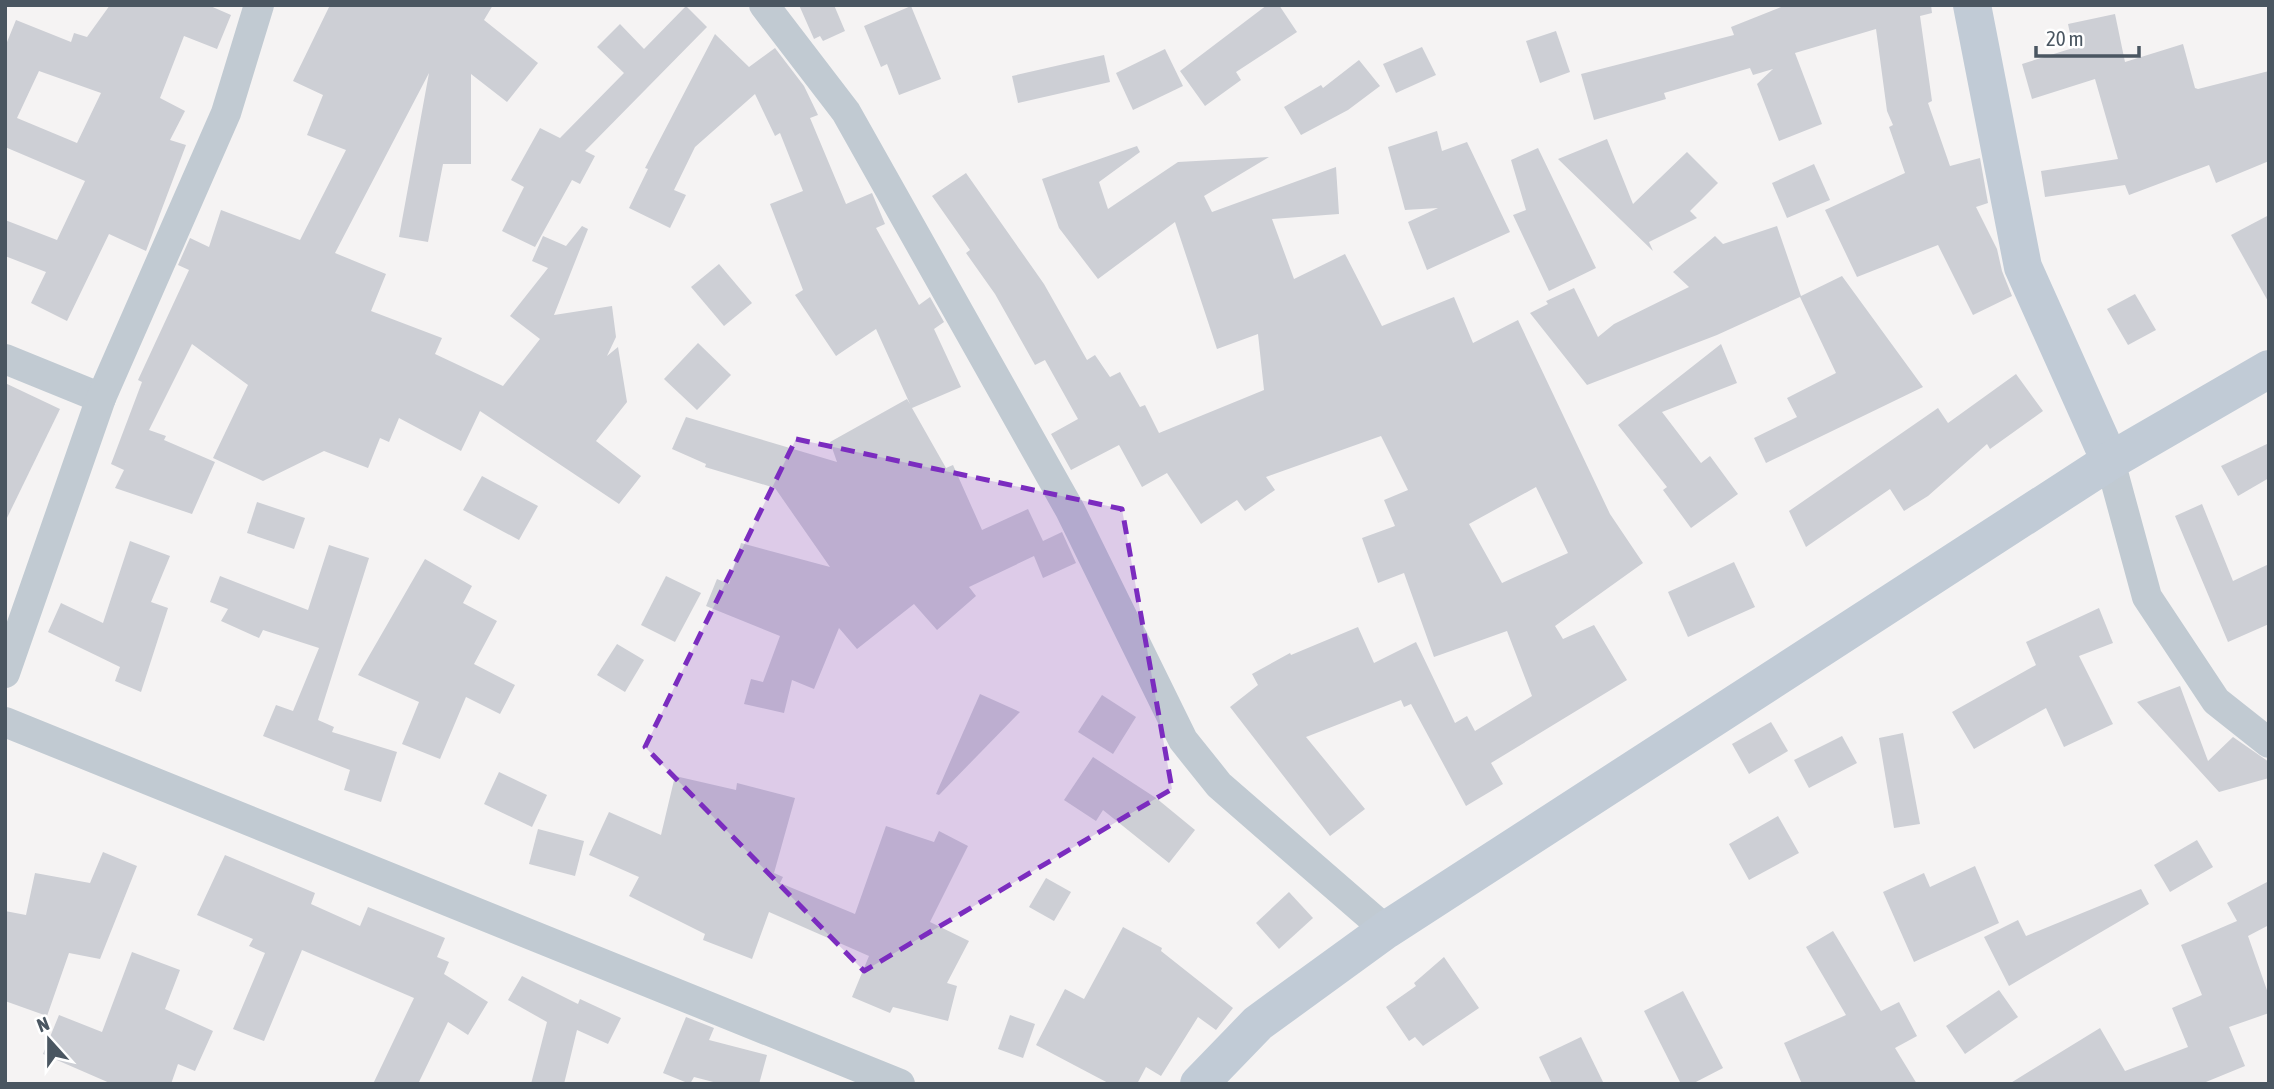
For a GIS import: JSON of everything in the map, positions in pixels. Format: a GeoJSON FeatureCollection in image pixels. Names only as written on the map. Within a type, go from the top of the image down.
{"type":"FeatureCollection","features":[{"type":"Feature","properties":{"kind":"main road"},"geometry":{"type":"LineString","coordinates":[[1972,5],[2023,267],[2110,461]]}},
{"type":"Feature","properties":{"kind":"main road"},"geometry":{"type":"LineString","coordinates":[[1199,1084],[1258,1023],[1386,930],[2110,461],[2269,369]]}},
{"type":"Feature","properties":{"kind":"street"},"geometry":{"type":"LineString","coordinates":[[5,673],[101,398],[226,113],[259,5]]}},
{"type":"Feature","properties":{"kind":"street"},"geometry":{"type":"LineString","coordinates":[[764,5],[846,112],[1070,510],[1183,740],[1219,785],[1386,930]]}},
{"type":"Feature","properties":{"kind":"street"},"geometry":{"type":"LineString","coordinates":[[5,359],[101,398]]}},
{"type":"Feature","properties":{"kind":"street"},"geometry":{"type":"LineString","coordinates":[[2110,461],[2147,597],[2216,701],[2269,743]]}},
{"type":"Feature","properties":{"kind":"street"},"geometry":{"type":"LineString","coordinates":[[5,722],[900,1084]]}},
{"type":"Feature","properties":{"kind":"highlighted area"},"geometry":{"type":"Polygon","coordinates":[[[796,439],[1122,509],[1172,789],[864,971],[645,747],[796,439]]]}},
{"type":"Feature","properties":{"kind":"building"},"geometry":{"type":"Polygon","coordinates":[[[110,5],[208,5],[231,15],[217,49],[184,36],[160,98],[185,111],[170,140],[186,145],[146,251],[109,234],[67,321],[31,303],[46,272],[5,256],[5,220],[57,240],[85,181],[5,147],[5,47],[16,20],[71,42],[74,33],[87,37],[110,5]],[[39,71],[17,118],[77,143],[101,93],[39,71]]]}},
{"type":"Feature","properties":{"kind":"building"},"geometry":{"type":"Polygon","coordinates":[[[330,5],[493,5],[484,20],[538,63],[507,102],[471,74],[471,164],[443,164],[428,242],[399,237],[429,73],[335,253],[386,274],[371,311],[442,338],[435,354],[503,386],[540,339],[510,316],[548,268],[532,261],[543,236],[566,246],[582,226],[588,229],[554,315],[612,306],[616,337],[607,356],[618,347],[627,402],[596,441],[641,476],[619,504],[480,411],[461,451],[399,418],[389,442],[380,438],[368,468],[324,451],[263,481],[213,458],[248,385],[192,344],[149,430],[166,436],[164,440],[215,462],[192,514],[115,488],[124,470],[111,464],[142,382],[138,380],[189,270],[178,265],[190,238],[209,247],[221,210],[300,240],[346,150],[307,135],[323,95],[293,81],[330,5]]]}},
{"type":"Feature","properties":{"kind":"building"},"geometry":{"type":"Polygon","coordinates":[[[799,5],[834,5],[845,31],[823,41],[820,36],[814,39],[799,5]]]}},
{"type":"Feature","properties":{"kind":"building"},"geometry":{"type":"Polygon","coordinates":[[[1267,5],[1279,5],[1297,32],[1236,72],[1241,80],[1205,106],[1180,71],[1267,5]]]}},
{"type":"Feature","properties":{"kind":"building"},"geometry":{"type":"Polygon","coordinates":[[[1786,5],[1931,5],[1932,13],[1920,16],[1932,101],[1928,103],[1950,166],[1980,158],[1988,203],[1976,207],[1997,249],[2012,296],[1973,315],[1938,245],[1857,277],[1825,210],[1905,173],[1889,127],[1893,125],[1887,111],[1876,29],[1795,53],[1822,124],[1779,141],[1757,84],[1773,69],[1753,75],[1750,68],[1664,93],[1666,99],[1594,120],[1581,74],[1734,35],[1731,27],[1786,5]]]}},
{"type":"Feature","properties":{"kind":"building"},"geometry":{"type":"Polygon","coordinates":[[[686,6],[707,27],[585,151],[595,156],[580,184],[572,180],[535,247],[502,231],[524,187],[511,180],[540,128],[560,138],[624,73],[597,47],[620,24],[644,49],[686,6]]]}},
{"type":"Feature","properties":{"kind":"building"},"geometry":{"type":"Polygon","coordinates":[[[911,6],[941,79],[899,95],[887,64],[881,67],[864,26],[911,6]]]}},
{"type":"Feature","properties":{"kind":"building"},"geometry":{"type":"Polygon","coordinates":[[[2115,14],[2125,62],[2183,44],[2195,88],[2269,71],[2269,161],[2216,183],[2209,165],[2129,195],[2125,185],[2045,197],[2041,171],[2118,159],[2095,79],[2032,99],[2022,64],[2073,48],[2068,24],[2115,14]]]}},
{"type":"Feature","properties":{"kind":"building"},"geometry":{"type":"Polygon","coordinates":[[[1556,31],[1570,72],[1540,83],[1526,41],[1556,31]]]}},
{"type":"Feature","properties":{"kind":"building"},"geometry":{"type":"Polygon","coordinates":[[[715,34],[749,67],[775,48],[804,86],[818,115],[810,118],[846,204],[872,193],[885,224],[876,228],[919,305],[930,297],[944,322],[934,329],[961,387],[912,408],[946,468],[953,465],[982,530],[1028,509],[1043,541],[1062,532],[1076,563],[1043,578],[1034,556],[969,587],[976,596],[937,630],[914,604],[857,649],[839,628],[814,689],[792,680],[784,713],[744,704],[751,679],[763,682],[780,636],[706,606],[717,579],[729,584],[741,543],[830,567],[775,488],[705,467],[706,464],[672,449],[686,417],[837,462],[830,442],[907,399],[910,404],[876,329],[836,356],[795,295],[803,290],[770,204],[803,191],[780,133],[775,136],[755,94],[695,147],[674,190],[686,195],[670,228],[629,208],[648,169],[645,168],[715,34]]]}},
{"type":"Feature","properties":{"kind":"building"},"geometry":{"type":"Polygon","coordinates":[[[1422,47],[1436,75],[1396,93],[1383,64],[1422,47]]]}},
{"type":"Feature","properties":{"kind":"building"},"geometry":{"type":"Polygon","coordinates":[[[1165,49],[1183,86],[1133,110],[1116,73],[1165,49]]]}},
{"type":"Feature","properties":{"kind":"building"},"geometry":{"type":"Polygon","coordinates":[[[1104,55],[1110,82],[1018,103],[1012,76],[1104,55]]]}},
{"type":"Feature","properties":{"kind":"building"},"geometry":{"type":"Polygon","coordinates":[[[1359,60],[1380,86],[1348,110],[1301,135],[1284,107],[1321,85],[1323,88],[1359,60]]]}},
{"type":"Feature","properties":{"kind":"building"},"geometry":{"type":"Polygon","coordinates":[[[1437,131],[1442,151],[1467,142],[1510,232],[1427,270],[1408,222],[1438,208],[1405,210],[1388,147],[1437,131]]]}},
{"type":"Feature","properties":{"kind":"building"},"geometry":{"type":"Polygon","coordinates":[[[1607,139],[1633,204],[1687,152],[1718,183],[1690,211],[1697,218],[1649,242],[1653,251],[1558,159],[1607,139]]]}},
{"type":"Feature","properties":{"kind":"building"},"geometry":{"type":"Polygon","coordinates":[[[1137,146],[1140,152],[1099,182],[1108,209],[1178,162],[1269,157],[1204,196],[1212,212],[1336,167],[1339,214],[1272,219],[1294,279],[1345,254],[1382,326],[1454,297],[1473,343],[1518,320],[1610,514],[1643,563],[1555,626],[1563,639],[1594,625],[1627,680],[1491,763],[1503,784],[1466,806],[1411,704],[1404,707],[1401,700],[1306,737],[1365,809],[1330,836],[1230,707],[1258,685],[1252,674],[1290,653],[1291,655],[1358,627],[1374,663],[1416,642],[1455,723],[1467,716],[1475,731],[1532,696],[1507,631],[1434,657],[1404,573],[1378,583],[1362,538],[1395,526],[1384,500],[1408,490],[1381,436],[1266,477],[1275,490],[1245,511],[1237,500],[1201,524],[1167,473],[1142,487],[1119,445],[1071,470],[1051,434],[1078,419],[1045,360],[1035,365],[995,294],[966,253],[970,250],[932,196],[966,173],[1044,284],[1087,360],[1095,355],[1110,377],[1120,372],[1140,407],[1145,405],[1159,433],[1264,390],[1258,334],[1217,349],[1175,222],[1098,279],[1059,228],[1042,179],[1137,146]],[[1536,487],[1469,524],[1502,583],[1568,553],[1536,487]]]}},
{"type":"Feature","properties":{"kind":"building"},"geometry":{"type":"Polygon","coordinates":[[[1538,148],[1596,268],[1549,291],[1513,215],[1526,210],[1511,160],[1538,148]]]}},
{"type":"Feature","properties":{"kind":"building"},"geometry":{"type":"Polygon","coordinates":[[[1814,164],[1830,200],[1787,218],[1772,183],[1814,164]]]}},
{"type":"Feature","properties":{"kind":"building"},"geometry":{"type":"Polygon","coordinates":[[[2269,215],[2269,303],[2231,235],[2269,215]]]}},
{"type":"Feature","properties":{"kind":"building"},"geometry":{"type":"Polygon","coordinates":[[[1777,226],[1801,296],[1842,276],[1923,387],[1766,463],[1754,438],[1797,417],[1787,398],[1836,373],[1800,297],[1717,335],[1587,385],[1530,313],[1548,304],[1546,301],[1574,288],[1598,337],[1614,324],[1689,287],[1673,272],[1715,236],[1723,244],[1777,226]]]}},
{"type":"Feature","properties":{"kind":"building"},"geometry":{"type":"Polygon","coordinates":[[[719,264],[752,303],[724,326],[691,287],[719,264]]]}},
{"type":"Feature","properties":{"kind":"building"},"geometry":{"type":"Polygon","coordinates":[[[2135,294],[2156,330],[2128,345],[2107,309],[2135,294]]]}},
{"type":"Feature","properties":{"kind":"building"},"geometry":{"type":"Polygon","coordinates":[[[698,343],[731,375],[697,410],[664,379],[698,343]]]}},
{"type":"Feature","properties":{"kind":"building"},"geometry":{"type":"Polygon","coordinates":[[[1721,344],[1737,383],[1662,412],[1701,463],[1710,456],[1738,494],[1691,528],[1663,490],[1667,487],[1618,425],[1721,344]]]}},
{"type":"Feature","properties":{"kind":"building"},"geometry":{"type":"Polygon","coordinates":[[[2016,374],[2043,411],[1990,449],[1987,444],[1928,496],[1904,511],[1890,489],[1806,547],[1789,511],[1938,408],[1948,423],[2016,374]]]}},
{"type":"Feature","properties":{"kind":"building"},"geometry":{"type":"Polygon","coordinates":[[[5,383],[60,409],[5,522],[5,383]]]}},
{"type":"Feature","properties":{"kind":"building"},"geometry":{"type":"Polygon","coordinates":[[[2269,443],[2269,478],[2238,496],[2221,466],[2269,443]]]}},
{"type":"Feature","properties":{"kind":"building"},"geometry":{"type":"Polygon","coordinates":[[[482,476],[538,506],[519,540],[463,510],[482,476]]]}},
{"type":"Feature","properties":{"kind":"building"},"geometry":{"type":"Polygon","coordinates":[[[257,502],[305,518],[294,549],[247,533],[257,502]]]}},
{"type":"Feature","properties":{"kind":"building"},"geometry":{"type":"Polygon","coordinates":[[[2202,504],[2233,581],[2269,564],[2269,624],[2228,642],[2175,516],[2202,504]]]}},
{"type":"Feature","properties":{"kind":"building"},"geometry":{"type":"Polygon","coordinates":[[[130,541],[170,556],[151,602],[168,608],[141,692],[115,681],[120,667],[48,632],[61,603],[103,623],[130,541]]]}},
{"type":"Feature","properties":{"kind":"building"},"geometry":{"type":"Polygon","coordinates":[[[329,545],[369,558],[318,720],[334,727],[332,732],[397,752],[381,802],[344,790],[350,770],[263,736],[276,705],[293,711],[319,648],[263,630],[259,638],[221,621],[228,609],[210,602],[220,576],[308,610],[329,545]]]}},
{"type":"Feature","properties":{"kind":"building"},"geometry":{"type":"Polygon","coordinates":[[[425,559],[472,586],[463,603],[497,621],[474,664],[515,685],[500,714],[466,697],[440,759],[402,744],[419,702],[358,675],[425,559]]]}},
{"type":"Feature","properties":{"kind":"building"},"geometry":{"type":"Polygon","coordinates":[[[1734,562],[1755,607],[1688,637],[1668,592],[1734,562]]]}},
{"type":"Feature","properties":{"kind":"building"},"geometry":{"type":"Polygon","coordinates":[[[666,576],[701,593],[675,642],[641,625],[666,576]]]}},
{"type":"Feature","properties":{"kind":"building"},"geometry":{"type":"Polygon","coordinates":[[[2099,608],[2113,643],[2079,656],[2113,724],[2064,747],[2046,708],[1974,749],[1952,712],[2036,665],[2026,642],[2099,608]]]}},
{"type":"Feature","properties":{"kind":"building"},"geometry":{"type":"Polygon","coordinates":[[[617,644],[644,660],[625,692],[597,675],[617,644]]]}},
{"type":"Feature","properties":{"kind":"building"},"geometry":{"type":"Polygon","coordinates":[[[2180,686],[2208,761],[2233,737],[2269,762],[2269,778],[2219,792],[2137,702],[2180,686]]]}},
{"type":"Feature","properties":{"kind":"building"},"geometry":{"type":"Polygon","coordinates":[[[980,694],[1020,712],[939,795],[936,794],[980,694]]]}},
{"type":"Feature","properties":{"kind":"building"},"geometry":{"type":"Polygon","coordinates":[[[1102,695],[1136,717],[1113,754],[1078,732],[1102,695]]]}},
{"type":"Feature","properties":{"kind":"building"},"geometry":{"type":"Polygon","coordinates":[[[1771,722],[1788,751],[1749,774],[1732,744],[1771,722]]]}},
{"type":"Feature","properties":{"kind":"building"},"geometry":{"type":"Polygon","coordinates":[[[1903,733],[1920,824],[1894,828],[1879,738],[1903,733]]]}},
{"type":"Feature","properties":{"kind":"building"},"geometry":{"type":"Polygon","coordinates":[[[1842,736],[1857,763],[1809,788],[1794,760],[1842,736]]]}},
{"type":"Feature","properties":{"kind":"building"},"geometry":{"type":"Polygon","coordinates":[[[1093,757],[1156,798],[1195,830],[1169,863],[1103,810],[1096,821],[1064,800],[1093,757]]]}},
{"type":"Feature","properties":{"kind":"building"},"geometry":{"type":"Polygon","coordinates":[[[499,772],[547,795],[532,827],[484,804],[499,772]]]}},
{"type":"Feature","properties":{"kind":"building"},"geometry":{"type":"Polygon","coordinates":[[[675,776],[736,790],[737,783],[795,798],[774,873],[783,877],[780,883],[855,914],[886,826],[934,842],[939,831],[968,846],[930,922],[969,941],[947,983],[957,986],[948,1021],[893,1007],[890,1013],[852,997],[869,956],[769,912],[752,959],[703,940],[705,934],[629,896],[639,877],[589,855],[609,812],[661,835],[675,776]]]}},
{"type":"Feature","properties":{"kind":"building"},"geometry":{"type":"Polygon","coordinates":[[[1778,816],[1799,853],[1749,880],[1729,844],[1778,816]]]}},
{"type":"Feature","properties":{"kind":"building"},"geometry":{"type":"Polygon","coordinates":[[[538,829],[584,841],[575,876],[529,864],[538,829]]]}},
{"type":"Feature","properties":{"kind":"building"},"geometry":{"type":"Polygon","coordinates":[[[2197,840],[2213,867],[2170,892],[2154,865],[2197,840]]]}},
{"type":"Feature","properties":{"kind":"building"},"geometry":{"type":"Polygon","coordinates":[[[103,852],[137,866],[100,959],[69,953],[47,1016],[5,1001],[5,911],[26,915],[35,873],[90,883],[103,852]]]}},
{"type":"Feature","properties":{"kind":"building"},"geometry":{"type":"Polygon","coordinates":[[[225,855],[315,893],[311,904],[360,926],[368,907],[445,938],[437,957],[449,962],[444,974],[488,1002],[468,1035],[448,1022],[418,1084],[373,1084],[414,998],[302,950],[264,1041],[233,1029],[265,953],[249,946],[253,939],[197,915],[225,855]]]}},
{"type":"Feature","properties":{"kind":"building"},"geometry":{"type":"Polygon","coordinates":[[[1975,866],[1999,923],[1914,962],[1883,892],[1924,873],[1930,887],[1975,866]]]}},
{"type":"Feature","properties":{"kind":"building"},"geometry":{"type":"Polygon","coordinates":[[[1046,878],[1071,892],[1054,921],[1029,907],[1046,878]]]}},
{"type":"Feature","properties":{"kind":"building"},"geometry":{"type":"Polygon","coordinates":[[[2269,881],[2269,925],[2248,936],[2269,996],[2269,1013],[2229,1027],[2245,1066],[2201,1084],[2009,1084],[2100,1028],[2125,1071],[2188,1047],[2172,1008],[2202,995],[2181,945],[2237,921],[2227,903],[2269,881]]]}},
{"type":"Feature","properties":{"kind":"building"},"geometry":{"type":"Polygon","coordinates":[[[2141,889],[2149,904],[2009,986],[1984,937],[2018,920],[2026,936],[2141,889]]]}},
{"type":"Feature","properties":{"kind":"building"},"geometry":{"type":"Polygon","coordinates":[[[1289,892],[1313,918],[1279,949],[1256,923],[1289,892]]]}},
{"type":"Feature","properties":{"kind":"building"},"geometry":{"type":"Polygon","coordinates":[[[1123,927],[1162,948],[1161,951],[1233,1008],[1216,1030],[1198,1017],[1161,1076],[1146,1067],[1137,1084],[1110,1084],[1036,1045],[1065,989],[1084,999],[1123,927]]]}},
{"type":"Feature","properties":{"kind":"building"},"geometry":{"type":"Polygon","coordinates":[[[1833,931],[1881,1011],[1899,1002],[1917,1036],[1895,1048],[1917,1084],[1802,1084],[1784,1043],[1846,1015],[1806,947],[1833,931]]]}},
{"type":"Feature","properties":{"kind":"building"},"geometry":{"type":"Polygon","coordinates":[[[132,952],[180,970],[165,1009],[213,1031],[195,1071],[178,1064],[171,1084],[112,1084],[43,1054],[59,1015],[102,1032],[132,952]]]}},
{"type":"Feature","properties":{"kind":"building"},"geometry":{"type":"Polygon","coordinates":[[[1444,957],[1479,1008],[1423,1046],[1415,1037],[1409,1041],[1386,1007],[1416,986],[1414,983],[1444,957]]]}},
{"type":"Feature","properties":{"kind":"building"},"geometry":{"type":"Polygon","coordinates":[[[522,976],[578,1004],[580,999],[621,1018],[608,1044],[577,1030],[564,1084],[531,1084],[547,1022],[508,1000],[522,976]]]}},
{"type":"Feature","properties":{"kind":"building"},"geometry":{"type":"Polygon","coordinates":[[[1999,990],[2018,1017],[1965,1054],[1946,1026],[1999,990]]]}},
{"type":"Feature","properties":{"kind":"building"},"geometry":{"type":"Polygon","coordinates":[[[1683,991],[1723,1068],[1692,1084],[1681,1084],[1644,1011],[1683,991]]]}},
{"type":"Feature","properties":{"kind":"building"},"geometry":{"type":"Polygon","coordinates":[[[1010,1015],[1035,1024],[1023,1058],[998,1049],[1010,1015]]]}},
{"type":"Feature","properties":{"kind":"building"},"geometry":{"type":"Polygon","coordinates":[[[686,1017],[714,1028],[709,1040],[767,1055],[759,1084],[721,1084],[694,1077],[690,1084],[663,1073],[686,1017]]]}},
{"type":"Feature","properties":{"kind":"building"},"geometry":{"type":"Polygon","coordinates":[[[1581,1037],[1604,1084],[1552,1084],[1539,1057],[1581,1037]]]}}]}
